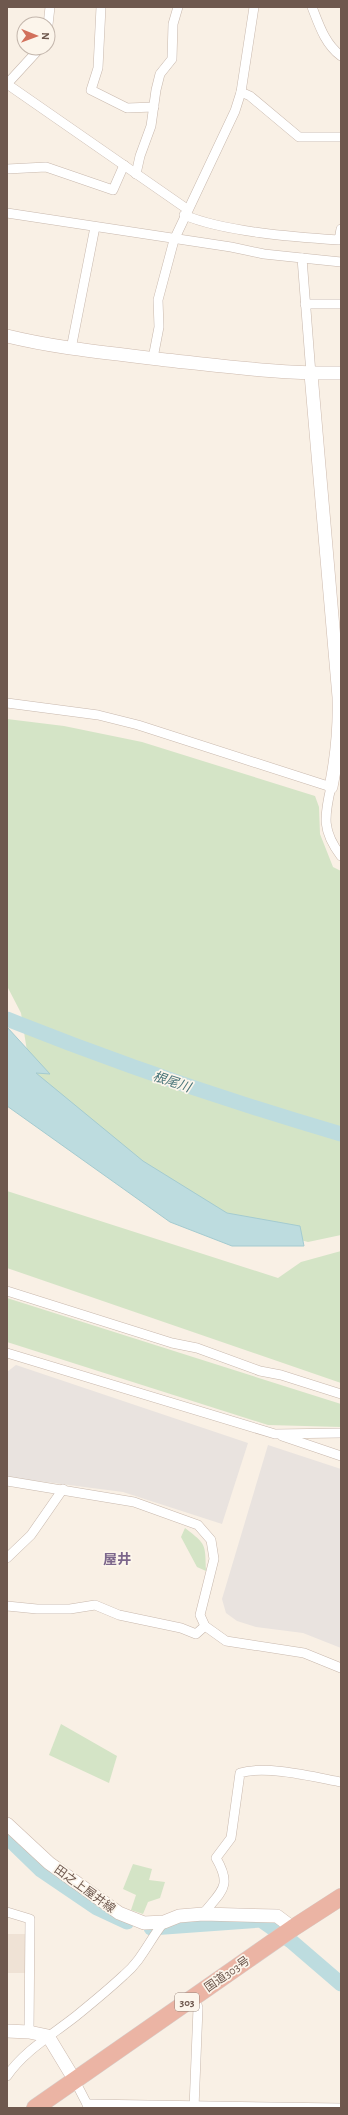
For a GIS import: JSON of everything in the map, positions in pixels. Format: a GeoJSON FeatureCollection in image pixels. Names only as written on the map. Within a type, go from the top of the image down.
{"type":"FeatureCollection","features":[{"type":"Feature","properties":{"kind":"highway","name":"国道303号"},"geometry":{"type":"LineString","coordinates":[[35,2108],[74,2079],[293,1928],[341,1897]]}},
{"type":"Feature","properties":{"kind":"street"},"geometry":{"type":"LineString","coordinates":[[101,7],[98,68],[91,90],[127,108],[154,107]]}},
{"type":"Feature","properties":{"kind":"street"},"geometry":{"type":"LineString","coordinates":[[136,174],[140,156],[151,126],[160,74],[172,59],[173,24],[178,7]]}},
{"type":"Feature","properties":{"kind":"street"},"geometry":{"type":"LineString","coordinates":[[153,358],[159,327],[158,300],[174,240],[186,212],[222,140],[241,92],[254,7]]}},
{"type":"Feature","properties":{"kind":"street"},"geometry":{"type":"LineString","coordinates":[[312,7],[318,26],[335,51],[341,56]]}},
{"type":"Feature","properties":{"kind":"street"},"geometry":{"type":"LineString","coordinates":[[33,56],[7,84],[136,174],[186,212],[216,225],[312,238],[340,240],[341,229]]}},
{"type":"Feature","properties":{"kind":"street"},"geometry":{"type":"LineString","coordinates":[[241,92],[250,96],[299,137],[341,137]]}},
{"type":"Feature","properties":{"kind":"street"},"geometry":{"type":"LineString","coordinates":[[7,169],[46,167],[113,190],[124,166]]}},
{"type":"Feature","properties":{"kind":"street"},"geometry":{"type":"LineString","coordinates":[[7,213],[174,240],[341,262]]}},
{"type":"Feature","properties":{"kind":"street"},"geometry":{"type":"LineString","coordinates":[[71,349],[94,227]]}},
{"type":"Feature","properties":{"kind":"street"},"geometry":{"type":"LineString","coordinates":[[302,258],[339,697],[339,758],[325,814],[326,831],[332,845],[341,856]]}},
{"type":"Feature","properties":{"kind":"street"},"geometry":{"type":"LineString","coordinates":[[305,304],[341,304]]}},
{"type":"Feature","properties":{"kind":"street"},"geometry":{"type":"LineString","coordinates":[[7,336],[71,349],[270,371],[311,374],[341,373]]}},
{"type":"Feature","properties":{"kind":"street"},"geometry":{"type":"LineString","coordinates":[[7,703],[98,715],[138,725],[331,787]]}},
{"type":"Feature","properties":{"kind":"street"},"geometry":{"type":"LineString","coordinates":[[7,1291],[172,1343],[197,1348],[260,1371],[281,1375],[341,1394]]}},
{"type":"Feature","properties":{"kind":"street"},"geometry":{"type":"LineString","coordinates":[[7,1353],[275,1434],[341,1456]]}},
{"type":"Feature","properties":{"kind":"street"},"geometry":{"type":"LineString","coordinates":[[275,1434],[341,1434]]}},
{"type":"Feature","properties":{"kind":"street"},"geometry":{"type":"LineString","coordinates":[[7,1481],[63,1489],[134,1502],[198,1525],[211,1540],[214,1559],[200,1615],[205,1626],[226,1641],[304,1653],[341,1668]]}},
{"type":"Feature","properties":{"kind":"street"},"geometry":{"type":"LineString","coordinates":[[7,1558],[31,1535],[63,1489]]}},
{"type":"Feature","properties":{"kind":"street"},"geometry":{"type":"LineString","coordinates":[[7,1606],[70,1610],[95,1605],[119,1615],[181,1628],[196,1634],[205,1626]]}},
{"type":"Feature","properties":{"kind":"street"},"geometry":{"type":"LineString","coordinates":[[203,1914],[225,1886],[225,1879],[216,1858],[231,1838],[240,1773],[248,1770],[277,1772],[341,1782]]}},
{"type":"Feature","properties":{"kind":"street","name":"田之上屋井線"},"geometry":{"type":"LineString","coordinates":[[7,1824],[49,1863],[119,1913],[144,1923],[164,1922],[180,1916],[203,1914],[277,1916],[293,1928]]}},
{"type":"Feature","properties":{"kind":"street"},"geometry":{"type":"LineString","coordinates":[[7,1912],[30,1919],[29,2032]]}},
{"type":"Feature","properties":{"kind":"street"},"geometry":{"type":"LineString","coordinates":[[7,2076],[13,2067],[48,2036],[125,1975],[140,1959],[164,1922]]}},
{"type":"Feature","properties":{"kind":"street"},"geometry":{"type":"LineString","coordinates":[[194,2106],[198,2008],[195,1997]]}},
{"type":"Feature","properties":{"kind":"street"},"geometry":{"type":"LineString","coordinates":[[7,2031],[29,2032],[48,2036],[74,2079],[88,2106],[341,2108]]}},
{"type":"Feature","properties":{"kind":"shaded area"},"geometry":{"type":"Polygon","coordinates":[[[16,1365],[248,1443],[222,1524],[123,1492],[7,1477],[7,1372],[16,1365]]]}},
{"type":"Feature","properties":{"kind":"shaded area"},"geometry":{"type":"Polygon","coordinates":[[[268,1445],[341,1469],[341,1648],[303,1633],[256,1627],[237,1621],[226,1613],[222,1599],[268,1445]]]}},
{"type":"Feature","properties":{"kind":"shaded area"},"geometry":{"type":"Polygon","coordinates":[[[7,1934],[25,1934],[26,1973],[7,1973],[7,1934]]]}},
{"type":"Feature","properties":{"kind":"green space"},"geometry":{"type":"Polygon","coordinates":[[[7,719],[64,726],[142,742],[315,796],[319,807],[320,834],[333,867],[341,871],[341,1235],[308,1242],[208,1215],[33,1089],[21,1013],[7,986],[7,719]]]}},
{"type":"Feature","properties":{"kind":"green space"},"geometry":{"type":"Polygon","coordinates":[[[7,1191],[278,1278],[301,1262],[341,1251],[341,1383],[7,1268],[7,1191]]]}},
{"type":"Feature","properties":{"kind":"green space"},"geometry":{"type":"Polygon","coordinates":[[[7,1298],[341,1404],[341,1427],[268,1425],[7,1342],[7,1298]]]}},
{"type":"Feature","properties":{"kind":"green space"},"geometry":{"type":"Polygon","coordinates":[[[185,1528],[201,1542],[205,1550],[206,1571],[197,1567],[181,1537],[185,1528]]]}},
{"type":"Feature","properties":{"kind":"green space"},"geometry":{"type":"Polygon","coordinates":[[[61,1724],[117,1756],[109,1783],[49,1755],[61,1724]]]}},
{"type":"Feature","properties":{"kind":"green space"},"geometry":{"type":"Polygon","coordinates":[[[133,1864],[152,1869],[149,1880],[165,1882],[160,1898],[148,1902],[143,1914],[131,1910],[136,1895],[123,1889],[133,1864]]]}},
{"type":"Feature","properties":{"kind":"water"},"geometry":{"type":"Polygon","coordinates":[[[7,1027],[50,1074],[36,1073],[143,1161],[227,1213],[300,1226],[304,1246],[232,1246],[170,1222],[7,1106],[7,1027]]]}},
{"type":"Feature","properties":{"kind":"waterway","name":"根尾川"},"geometry":{"type":"LineString","coordinates":[[7,1019],[173,1081],[341,1134]]}},
{"type":"Feature","properties":{"kind":"waterway"},"geometry":{"type":"LineString","coordinates":[[7,1837],[41,1870],[97,1908],[127,1922]]}},
{"type":"Feature","properties":{"kind":"waterway"},"geometry":{"type":"LineString","coordinates":[[151,1928],[261,1920],[291,1941],[341,1984]]}},
{"type":"Feature","properties":{"kind":"district","name":"屋井"},"geometry":{"type":"Point","coordinates":[117,1559]}}]}
